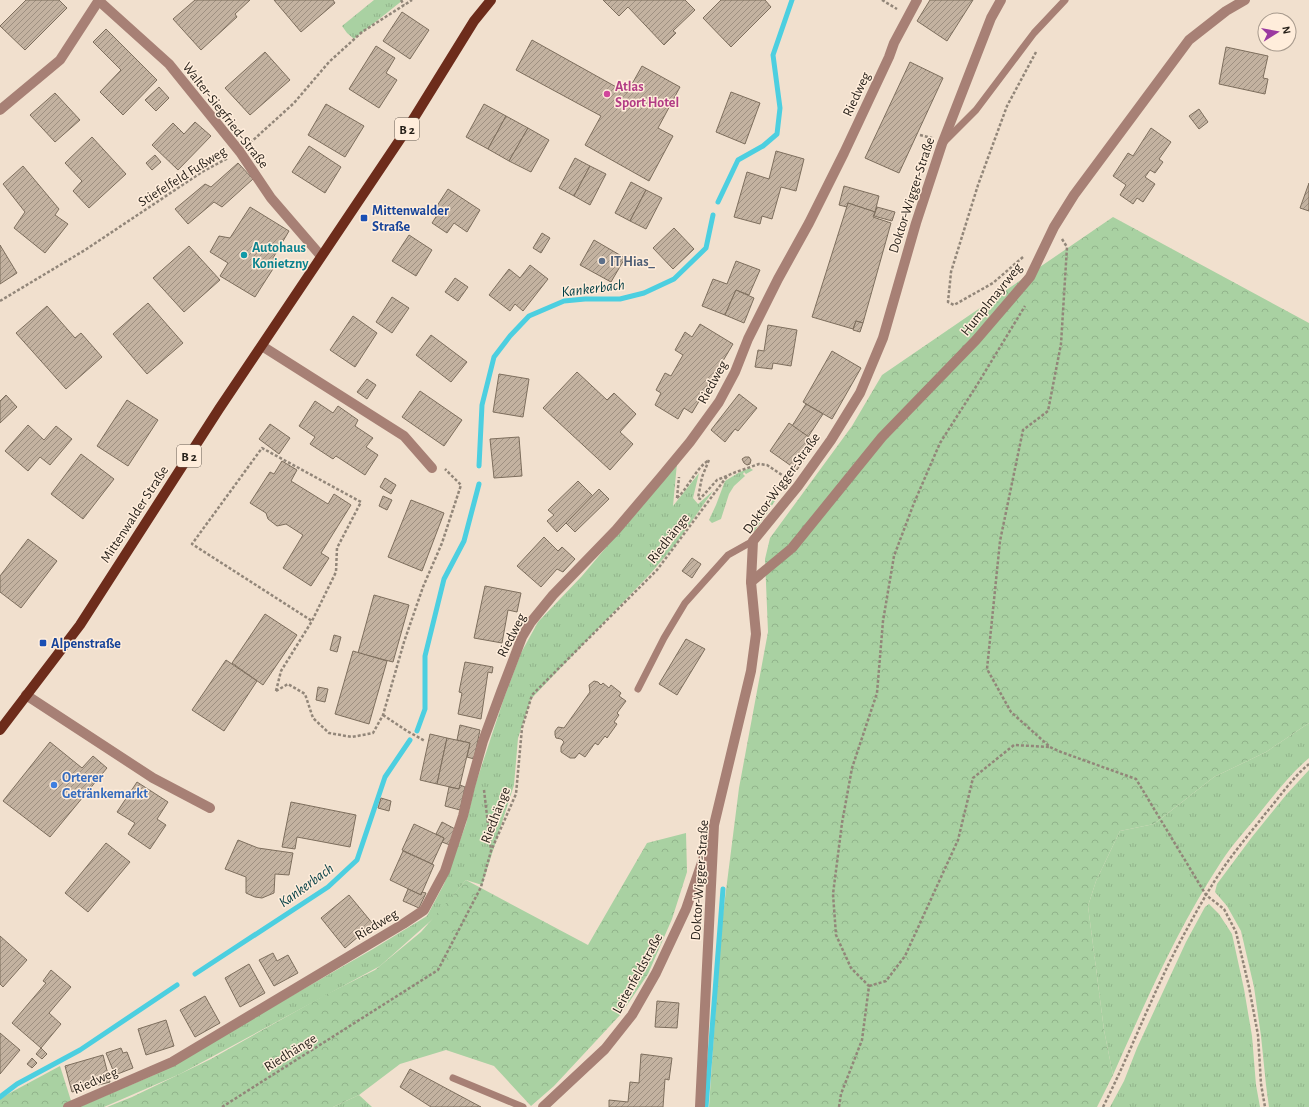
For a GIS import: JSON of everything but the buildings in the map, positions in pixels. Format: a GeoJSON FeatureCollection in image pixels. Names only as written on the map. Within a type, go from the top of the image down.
{"type":"FeatureCollection","features":[{"type":"Feature","properties":{"kind":"main road","name":"Mittenwalder Straße"},"geometry":{"type":"LineString","coordinates":[[0,730],[80,625],[219,409],[320,256],[409,126],[474,21],[491,0]]}},
{"type":"Feature","properties":{"kind":"street","name":"Walter-Siegfried-Straße"},"geometry":{"type":"LineString","coordinates":[[99,0],[169,64],[240,152],[271,198],[320,256]]}},
{"type":"Feature","properties":{"kind":"street"},"geometry":{"type":"LineString","coordinates":[[0,110],[60,60],[99,0]]}},
{"type":"Feature","properties":{"kind":"street","name":"Riedweg"},"geometry":{"type":"LineString","coordinates":[[68,1107],[172,1062],[424,910],[445,872],[464,816],[470,787],[483,741],[522,637],[531,622],[552,595],[616,530],[662,477],[719,402],[735,372],[748,339],[778,279],[809,223],[844,153],[889,57],[894,42],[917,0]]}},
{"type":"Feature","properties":{"kind":"street","name":"Doktor-Wigger-Straße"},"geometry":{"type":"LineString","coordinates":[[700,1107],[714,825],[751,671],[756,634],[751,582],[753,541],[798,486],[831,440],[860,393],[883,338],[938,141],[991,18],[1001,0]]}},
{"type":"Feature","properties":{"kind":"street","name":"Humplmayrweg"},"geometry":{"type":"LineString","coordinates":[[751,582],[792,548],[882,437],[981,334],[1030,277],[1055,226],[1074,195],[1189,40],[1226,11],[1245,0]]}},
{"type":"Feature","properties":{"kind":"street"},"geometry":{"type":"LineString","coordinates":[[262,346],[404,436],[432,468]]}},
{"type":"Feature","properties":{"kind":"street"},"geometry":{"type":"LineString","coordinates":[[26,695],[153,778],[210,808]]}},
{"type":"Feature","properties":{"kind":"street","name":"Leitenfeldstraße"},"geometry":{"type":"LineString","coordinates":[[543,1107],[605,1049],[632,1015],[656,973],[686,909],[714,825]]}},
{"type":"Feature","properties":{"kind":"lane"},"geometry":{"type":"LineString","coordinates":[[938,141],[976,110],[1034,33],[1065,0]]}},
{"type":"Feature","properties":{"kind":"lane"},"geometry":{"type":"LineString","coordinates":[[638,689],[664,638],[685,603],[728,555],[753,541]]}},
{"type":"Feature","properties":{"kind":"lane"},"geometry":{"type":"LineString","coordinates":[[453,1078],[523,1107]]}},
{"type":"Feature","properties":{"kind":"path"},"geometry":{"type":"LineString","coordinates":[[401,0],[404,5]]}},
{"type":"Feature","properties":{"kind":"path","name":"Stiefelfeld Fußweg"},"geometry":{"type":"LineString","coordinates":[[0,301],[85,250],[202,172],[240,152],[294,103],[329,62],[362,32],[412,0]]}},
{"type":"Feature","properties":{"kind":"path"},"geometry":{"type":"LineString","coordinates":[[882,0],[908,16]]}},
{"type":"Feature","properties":{"kind":"path"},"geometry":{"type":"LineString","coordinates":[[1028,252],[993,283],[954,305],[948,302],[951,272],[978,185],[1007,106],[1037,50]]}},
{"type":"Feature","properties":{"kind":"path"},"geometry":{"type":"LineString","coordinates":[[920,135],[938,141]]}},
{"type":"Feature","properties":{"kind":"path"},"geometry":{"type":"LineString","coordinates":[[1055,226],[1067,247],[1061,344],[1048,411],[1023,430],[1000,541],[987,669],[1011,712],[1050,747],[1136,779],[1206,895],[1224,909],[1236,932],[1249,987],[1258,1035],[1261,1084],[1265,1107]]}},
{"type":"Feature","properties":{"kind":"path"},"geometry":{"type":"LineString","coordinates":[[869,986],[851,968],[836,935],[833,894],[842,823],[852,768],[877,693],[883,621],[894,556],[914,503],[940,443],[977,386],[1025,304]]}},
{"type":"Feature","properties":{"kind":"path"},"geometry":{"type":"LineString","coordinates":[[312,621],[192,544],[262,448],[361,502],[337,548],[336,572],[312,621],[281,671],[276,691],[288,684],[305,694],[313,718],[329,733],[352,737],[373,733],[383,715],[404,642],[423,587],[442,543],[461,485],[443,468]]}},
{"type":"Feature","properties":{"kind":"path"},"geometry":{"type":"LineString","coordinates":[[677,498],[682,494],[702,464],[710,460],[702,476],[698,498],[700,499],[718,480],[759,464],[767,465],[798,486]]}},
{"type":"Feature","properties":{"kind":"path","name":"Riedhänge"},"geometry":{"type":"LineString","coordinates":[[222,1107],[438,970],[481,887],[491,851],[516,794],[522,728],[532,695],[657,570],[728,476]]}},
{"type":"Feature","properties":{"kind":"path"},"geometry":{"type":"LineString","coordinates":[[383,715],[407,731],[425,740]]}},
{"type":"Feature","properties":{"kind":"path"},"geometry":{"type":"LineString","coordinates":[[869,986],[886,981],[905,956],[958,840],[973,778],[1014,745],[1050,747]]}},
{"type":"Feature","properties":{"kind":"path"},"geometry":{"type":"LineString","coordinates":[[1103,1107],[1117,1080],[1165,972],[1206,895],[1226,864],[1249,834],[1309,764]]}},
{"type":"Feature","properties":{"kind":"path"},"geometry":{"type":"LineString","coordinates":[[483,783],[491,851]]}},
{"type":"Feature","properties":{"kind":"path"},"geometry":{"type":"LineString","coordinates":[[839,1107],[841,1094],[862,1040],[869,986]]}},
{"type":"Feature","properties":{"kind":"green space"},"geometry":{"type":"Polygon","coordinates":[[[374,0],[403,0],[354,39],[342,26],[374,0]]]}},
{"type":"Feature","properties":{"kind":"green space"},"geometry":{"type":"Polygon","coordinates":[[[1113,217],[1309,323],[1309,723],[1266,752],[1214,777],[1154,824],[1120,831],[1096,881],[1088,906],[1104,1030],[1113,1075],[1097,1107],[709,1107],[721,930],[739,788],[768,632],[765,559],[770,538],[852,426],[882,375],[1113,217]]]}},
{"type":"Feature","properties":{"kind":"green space"},"geometry":{"type":"Polygon","coordinates":[[[677,463],[673,506],[699,473],[693,498],[698,504],[713,491],[675,545],[651,573],[531,699],[518,738],[514,785],[482,885],[466,880],[435,917],[380,966],[180,1074],[104,1107],[79,1107],[154,1075],[373,949],[427,916],[444,884],[466,824],[475,786],[504,698],[521,653],[538,622],[582,576],[677,463]]]}},
{"type":"Feature","properties":{"kind":"green space"},"geometry":{"type":"Polygon","coordinates":[[[750,468],[753,470],[746,474],[744,472],[743,474],[745,476],[734,486],[729,494],[721,519],[712,523],[709,520],[725,481],[750,468]]]}},
{"type":"Feature","properties":{"kind":"green space"},"geometry":{"type":"Polygon","coordinates":[[[772,493],[779,495],[754,532],[749,528],[772,493]]]}},
{"type":"Feature","properties":{"kind":"green space"},"geometry":{"type":"Polygon","coordinates":[[[1309,723],[1309,758],[1282,785],[1234,844],[1205,887],[1162,967],[1113,1075],[1104,1030],[1088,906],[1096,881],[1120,831],[1154,824],[1214,777],[1266,752],[1309,723]]]}},
{"type":"Feature","properties":{"kind":"green space"},"geometry":{"type":"Polygon","coordinates":[[[1309,770],[1309,1107],[1269,1107],[1254,987],[1241,931],[1227,906],[1215,892],[1217,884],[1252,837],[1286,795],[1309,770]]]}},
{"type":"Feature","properties":{"kind":"green space"},"geometry":{"type":"Polygon","coordinates":[[[686,833],[687,872],[672,919],[648,974],[621,1014],[554,1086],[531,1106],[494,1066],[446,1050],[400,1064],[359,1095],[333,1107],[107,1107],[132,1097],[211,1059],[325,995],[375,970],[421,932],[466,880],[588,945],[647,843],[686,833]]]}},
{"type":"Feature","properties":{"kind":"green space"},"geometry":{"type":"Polygon","coordinates":[[[1209,904],[1219,914],[1232,934],[1252,1036],[1256,1085],[1260,1107],[1110,1107],[1124,1081],[1137,1048],[1186,942],[1205,907],[1209,904]]]}},
{"type":"Feature","properties":{"kind":"green space"},"geometry":{"type":"Polygon","coordinates":[[[60,1066],[73,1107],[0,1107],[0,1099],[60,1066]]]}},
{"type":"Feature","properties":{"kind":"green space"},"geometry":{"type":"Polygon","coordinates":[[[359,1095],[372,1107],[333,1107],[359,1095]]]}},
{"type":"Feature","properties":{"kind":"waterway","name":"Kankerbach"},"geometry":{"type":"LineString","coordinates":[[718,202],[738,160],[763,146],[777,134],[780,108],[773,55],[792,0]]}},
{"type":"Feature","properties":{"kind":"waterway","name":"Kankerbach"},"geometry":{"type":"LineString","coordinates":[[479,466],[482,405],[494,357],[510,336],[529,316],[564,301],[585,299],[620,299],[644,293],[674,279],[706,248],[713,215]]}},
{"type":"Feature","properties":{"kind":"waterway","name":"Kankerbach"},"geometry":{"type":"LineString","coordinates":[[417,731],[425,709],[425,656],[444,579],[464,541],[479,484]]}},
{"type":"Feature","properties":{"kind":"waterway","name":"Kankerbach"},"geometry":{"type":"LineString","coordinates":[[195,974],[328,887],[357,860],[385,777],[410,740]]}},
{"type":"Feature","properties":{"kind":"waterway"},"geometry":{"type":"LineString","coordinates":[[706,1107],[723,889]]}},
{"type":"Feature","properties":{"kind":"waterway","name":"Kankerbach"},"geometry":{"type":"LineString","coordinates":[[0,1097],[17,1084],[80,1050],[177,985]]}},
{"type":"Feature","properties":{"kind":"place","name":"Atlas Sport Hotel"},"geometry":{"type":"Point","coordinates":[607,94]}},
{"type":"Feature","properties":{"kind":"place","name":"Mittenwalder Straße"},"geometry":{"type":"Point","coordinates":[364,218]}},
{"type":"Feature","properties":{"kind":"place","name":"Autohaus Konietzny"},"geometry":{"type":"Point","coordinates":[244,255]}},
{"type":"Feature","properties":{"kind":"place","name":"IT Hias_"},"geometry":{"type":"Point","coordinates":[602,261]}},
{"type":"Feature","properties":{"kind":"place","name":"Alpenstraße"},"geometry":{"type":"Point","coordinates":[43,643]}},
{"type":"Feature","properties":{"kind":"place","name":"Orterer Getränkemarkt"},"geometry":{"type":"Point","coordinates":[54,785]}}]}
